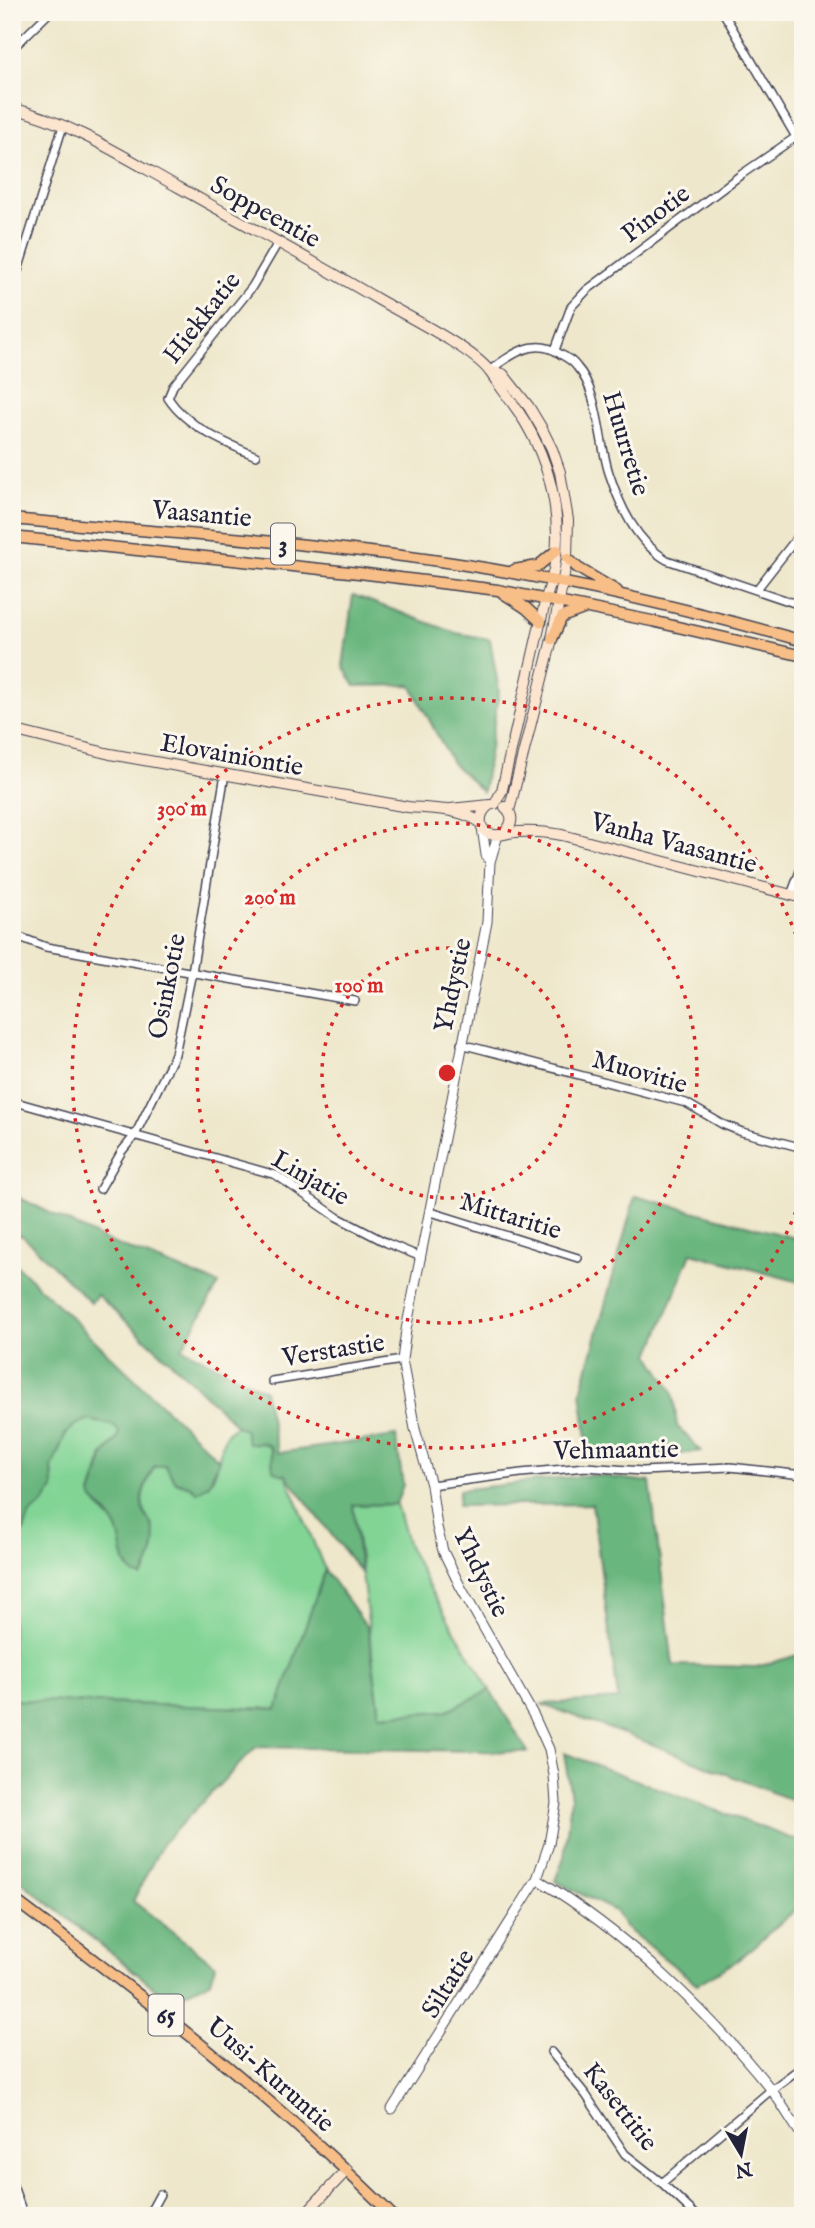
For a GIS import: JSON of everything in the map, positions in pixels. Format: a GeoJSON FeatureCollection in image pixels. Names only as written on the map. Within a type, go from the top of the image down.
{"type":"FeatureCollection","features":[{"type":"Feature","properties":{"kind":"main road","name":"Soppeentie"},"geometry":{"type":"LineString","coordinates":[[12,108],[63,126],[128,158],[279,241],[434,332],[489,371],[518,411],[535,442],[551,486],[557,527],[558,601]]}},
{"type":"Feature","properties":{"kind":"main road","name":"Soppeentie"},"geometry":{"type":"LineString","coordinates":[[489,371],[503,374],[529,407],[552,449],[560,472],[567,504],[567,558],[558,583],[546,598]]}},
{"type":"Feature","properties":{"kind":"main road","name":"Vaasantie"},"geometry":{"type":"LineString","coordinates":[[12,519],[344,549],[499,570],[625,595],[803,641]]}},
{"type":"Feature","properties":{"kind":"main road","name":"Vaasantie"},"geometry":{"type":"LineString","coordinates":[[12,537],[347,571],[546,598]]}},
{"type":"Feature","properties":{"kind":"main road"},"geometry":{"type":"LineString","coordinates":[[499,570],[538,566],[557,550]]}},
{"type":"Feature","properties":{"kind":"main road"},"geometry":{"type":"LineString","coordinates":[[567,558],[599,581],[625,595]]}},
{"type":"Feature","properties":{"kind":"main road"},"geometry":{"type":"LineString","coordinates":[[498,590],[526,608],[541,622]]}},
{"type":"Feature","properties":{"kind":"main road"},"geometry":{"type":"LineString","coordinates":[[546,598],[502,790],[481,814],[481,824],[490,834],[502,834],[511,825],[510,814],[552,639],[558,601]]}},
{"type":"Feature","properties":{"kind":"main road","name":"3"},"geometry":{"type":"LineString","coordinates":[[546,598],[803,656]]}},
{"type":"Feature","properties":{"kind":"main road"},"geometry":{"type":"LineString","coordinates":[[552,639],[562,617],[587,607]]}},
{"type":"Feature","properties":{"kind":"main road","name":"Elovainiontie"},"geometry":{"type":"LineString","coordinates":[[12,730],[110,754],[408,807],[446,810],[491,805]]}},
{"type":"Feature","properties":{"kind":"main road"},"geometry":{"type":"LineString","coordinates":[[491,805],[503,805],[510,814]]}},
{"type":"Feature","properties":{"kind":"main road","name":"Elovainiontie"},"geometry":{"type":"LineString","coordinates":[[446,810],[474,818],[481,824]]}},
{"type":"Feature","properties":{"kind":"main road","name":"Vanha Vaasantie"},"geometry":{"type":"LineString","coordinates":[[510,814],[534,830]]}},
{"type":"Feature","properties":{"kind":"main road","name":"Vanha Vaasantie"},"geometry":{"type":"LineString","coordinates":[[502,834],[534,830],[583,840],[803,898]]}},
{"type":"Feature","properties":{"kind":"main road","name":"Uusi-Kuruntie"},"geometry":{"type":"LineString","coordinates":[[12,1898],[172,2019],[347,2169],[393,2216]]}},
{"type":"Feature","properties":{"kind":"main road"},"geometry":{"type":"LineString","coordinates":[[303,2216],[347,2169]]}},
{"type":"Feature","properties":{"kind":"street"},"geometry":{"type":"LineString","coordinates":[[12,48],[50,12]]}},
{"type":"Feature","properties":{"kind":"street"},"geometry":{"type":"LineString","coordinates":[[723,12],[796,137],[803,144]]}},
{"type":"Feature","properties":{"kind":"street"},"geometry":{"type":"LineString","coordinates":[[12,290],[63,126]]}},
{"type":"Feature","properties":{"kind":"street","name":"Pinotie"},"geometry":{"type":"LineString","coordinates":[[555,350],[571,307],[587,290],[796,137]]}},
{"type":"Feature","properties":{"kind":"street","name":"Hiekkatie"},"geometry":{"type":"LineString","coordinates":[[256,456],[230,445],[195,424],[177,411],[168,398],[173,386],[252,287],[279,241]]}},
{"type":"Feature","properties":{"kind":"street"},"geometry":{"type":"LineString","coordinates":[[489,371],[521,350],[533,346],[545,346],[555,350]]}},
{"type":"Feature","properties":{"kind":"street","name":"Huurretie"},"geometry":{"type":"LineString","coordinates":[[555,350],[578,366],[585,379],[608,472],[622,506],[640,538],[656,554],[667,560],[803,606]]}},
{"type":"Feature","properties":{"kind":"street"},"geometry":{"type":"LineString","coordinates":[[757,589],[803,530]]}},
{"type":"Feature","properties":{"kind":"street","name":"Osinkotie"},"geometry":{"type":"LineString","coordinates":[[100,1189],[122,1151],[135,1135],[175,1054],[192,972],[225,774]]}},
{"type":"Feature","properties":{"kind":"street","name":"Yhdystie"},"geometry":{"type":"LineString","coordinates":[[481,824],[486,855],[490,862]]}},
{"type":"Feature","properties":{"kind":"street","name":"Yhdystie"},"geometry":{"type":"LineString","coordinates":[[502,834],[490,862],[486,922],[402,1360],[415,1429],[431,1485],[443,1551],[534,1716],[549,1749],[556,1803],[549,1844],[537,1879]]}},
{"type":"Feature","properties":{"kind":"street"},"geometry":{"type":"LineString","coordinates":[[791,895],[803,863]]}},
{"type":"Feature","properties":{"kind":"street"},"geometry":{"type":"LineString","coordinates":[[12,934],[46,947],[355,1002]]}},
{"type":"Feature","properties":{"kind":"street","name":"Muovitie"},"geometry":{"type":"LineString","coordinates":[[461,1044],[686,1103],[742,1132],[803,1148]]}},
{"type":"Feature","properties":{"kind":"street","name":"Linjatie"},"geometry":{"type":"LineString","coordinates":[[12,1101],[276,1175],[337,1217],[421,1257]]}},
{"type":"Feature","properties":{"kind":"street","name":"Mittaritie"},"geometry":{"type":"LineString","coordinates":[[431,1212],[578,1258]]}},
{"type":"Feature","properties":{"kind":"street","name":"Verstastie"},"geometry":{"type":"LineString","coordinates":[[272,1381],[402,1360]]}},
{"type":"Feature","properties":{"kind":"street","name":"Vehmaantie"},"geometry":{"type":"LineString","coordinates":[[431,1485],[586,1467],[642,1471],[730,1467],[803,1475]]}},
{"type":"Feature","properties":{"kind":"street"},"geometry":{"type":"LineString","coordinates":[[537,1879],[570,1900],[683,1992],[771,2090],[803,2137]]}},
{"type":"Feature","properties":{"kind":"street","name":"Siltatie"},"geometry":{"type":"LineString","coordinates":[[392,2109],[537,1879]]}},
{"type":"Feature","properties":{"kind":"street","name":"Kasettitie"},"geometry":{"type":"LineString","coordinates":[[551,2052],[586,2095],[625,2154],[662,2183],[697,2216]]}},
{"type":"Feature","properties":{"kind":"street"},"geometry":{"type":"LineString","coordinates":[[662,2183],[803,2066]]}},
{"type":"Feature","properties":{"kind":"street"},"geometry":{"type":"LineString","coordinates":[[12,2183],[24,2216]]}},
{"type":"Feature","properties":{"kind":"street"},"geometry":{"type":"LineString","coordinates":[[148,2216],[160,2194]]}},
{"type":"Feature","properties":{"kind":"green space"},"geometry":{"type":"Polygon","coordinates":[[[353,595],[456,633],[490,639],[499,691],[483,792],[452,763],[411,685],[355,686],[343,666],[353,595]]]}},
{"type":"Feature","properties":{"kind":"green space"},"geometry":{"type":"Polygon","coordinates":[[[12,1194],[102,1239],[219,1284],[182,1348],[264,1390],[278,1453],[396,1436],[403,1485],[396,1504],[353,1505],[360,1572],[286,1475],[274,1470],[272,1452],[266,1444],[248,1443],[244,1430],[97,1295],[91,1303],[24,1237],[12,1232],[12,1194]]]}},
{"type":"Feature","properties":{"kind":"green space"},"geometry":{"type":"Polygon","coordinates":[[[635,1196],[803,1240],[803,1283],[691,1253],[650,1355],[673,1392],[677,1426],[701,1451],[654,1458],[589,1454],[581,1392],[635,1196]]]}},
{"type":"Feature","properties":{"kind":"green space"},"geometry":{"type":"Polygon","coordinates":[[[12,1261],[219,1460],[209,1484],[197,1492],[189,1485],[176,1482],[165,1465],[154,1467],[142,1495],[142,1507],[155,1537],[151,1558],[142,1577],[129,1569],[115,1525],[91,1495],[104,1455],[118,1438],[119,1431],[112,1425],[87,1420],[75,1425],[65,1435],[52,1468],[53,1489],[44,1503],[30,1514],[12,1563],[12,1261]]]}},
{"type":"Feature","properties":{"kind":"green space"},"geometry":{"type":"Polygon","coordinates":[[[87,1419],[112,1425],[119,1431],[118,1438],[103,1455],[91,1494],[120,1534],[152,1525],[144,1509],[142,1496],[154,1467],[165,1465],[180,1484],[189,1485],[197,1492],[209,1483],[215,1474],[223,1443],[230,1430],[237,1426],[244,1430],[254,1444],[265,1444],[270,1450],[273,1470],[286,1475],[325,1570],[277,1709],[12,1700],[12,1563],[30,1514],[44,1503],[53,1483],[52,1468],[65,1435],[75,1425],[87,1419]]]}},
{"type":"Feature","properties":{"kind":"green space"},"geometry":{"type":"Polygon","coordinates":[[[590,1475],[650,1482],[673,1665],[756,1667],[798,1655],[803,1656],[803,1802],[791,1800],[649,1743],[541,1704],[618,1699],[592,1504],[458,1506],[459,1490],[590,1475]]]}},
{"type":"Feature","properties":{"kind":"green space"},"geometry":{"type":"Polygon","coordinates":[[[396,1504],[408,1546],[490,1690],[446,1711],[380,1715],[353,1505],[396,1504]]]}},
{"type":"Feature","properties":{"kind":"green space"},"geometry":{"type":"Polygon","coordinates":[[[325,1570],[368,1629],[380,1715],[446,1711],[490,1690],[528,1752],[256,1747],[162,1844],[133,1901],[215,1965],[211,1981],[170,2000],[12,1874],[12,1700],[277,1709],[325,1570]]]}},
{"type":"Feature","properties":{"kind":"green space"},"geometry":{"type":"Polygon","coordinates":[[[564,1753],[790,1838],[803,1840],[803,1903],[738,1960],[697,1984],[626,1928],[615,1911],[555,1881],[564,1857],[571,1798],[564,1753]]]}}]}
